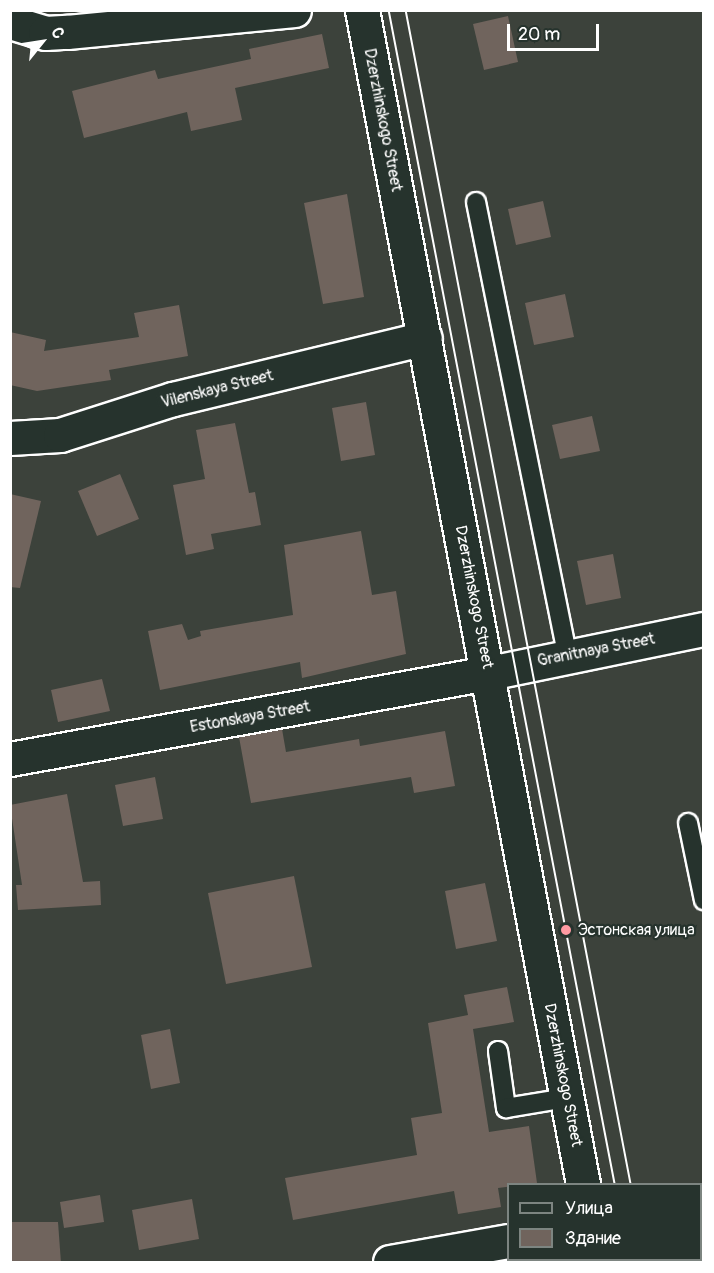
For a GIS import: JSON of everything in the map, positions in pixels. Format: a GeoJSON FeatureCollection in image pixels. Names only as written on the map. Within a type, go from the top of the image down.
{"type":"FeatureCollection","features":[{"type":"Feature","properties":{"kind":"street"},"geometry":{"type":"LineString","coordinates":[[10,22],[45,33],[294,10]]}},
{"type":"Feature","properties":{"kind":"street","name":"Dzerzhinskogo Street"},"geometry":{"type":"LineString","coordinates":[[362,10],[584,1183]]}},
{"type":"Feature","properties":{"kind":"street","name":"Vilenskaya Street"},"geometry":{"type":"LineString","coordinates":[[10,438],[60,435],[173,399],[425,338]]}},
{"type":"Feature","properties":{"kind":"street","name":"Granitnaya Street"},"geometry":{"type":"LineString","coordinates":[[489,673],[567,654],[704,629]]}},
{"type":"Feature","properties":{"kind":"street","name":"Estonskaya Street"},"geometry":{"type":"LineString","coordinates":[[10,759],[489,673]]}},
{"type":"Feature","properties":{"kind":"street"},"geometry":{"type":"LineString","coordinates":[[390,1263],[507,1241]]}},
{"type":"Feature","properties":{"kind":"lane"},"geometry":{"type":"LineString","coordinates":[[476,202],[567,654]]}},
{"type":"Feature","properties":{"kind":"lane"},"geometry":{"type":"LineString","coordinates":[[688,823],[704,900]]}},
{"type":"Feature","properties":{"kind":"lane"},"geometry":{"type":"LineString","coordinates":[[498,1051],[506,1108],[567,1098]]}},
{"type":"Feature","properties":{"kind":"building"},"geometry":{"type":"Polygon","coordinates":[[[508,16],[518,62],[484,70],[473,24],[508,16]]]}},
{"type":"Feature","properties":{"kind":"building"},"geometry":{"type":"Polygon","coordinates":[[[322,34],[329,68],[235,88],[242,120],[191,131],[187,112],[84,138],[72,91],[155,70],[158,79],[251,59],[249,49],[322,34]]]}},
{"type":"Feature","properties":{"kind":"building"},"geometry":{"type":"Polygon","coordinates":[[[347,194],[364,297],[323,304],[304,203],[347,194]]]}},
{"type":"Feature","properties":{"kind":"building"},"geometry":{"type":"Polygon","coordinates":[[[543,201],[551,237],[516,245],[508,209],[543,201]]]}},
{"type":"Feature","properties":{"kind":"building"},"geometry":{"type":"Polygon","coordinates":[[[565,294],[574,337],[534,345],[525,303],[565,294]]]}},
{"type":"Feature","properties":{"kind":"building"},"geometry":{"type":"Polygon","coordinates":[[[179,305],[188,356],[109,370],[111,380],[37,391],[10,385],[10,332],[46,340],[44,351],[139,337],[134,313],[179,305]]]}},
{"type":"Feature","properties":{"kind":"building"},"geometry":{"type":"Polygon","coordinates":[[[366,402],[375,455],[341,461],[332,408],[366,402]]]}},
{"type":"Feature","properties":{"kind":"building"},"geometry":{"type":"Polygon","coordinates":[[[592,416],[600,451],[560,459],[552,425],[592,416]]]}},
{"type":"Feature","properties":{"kind":"building"},"geometry":{"type":"Polygon","coordinates":[[[235,423],[249,493],[255,492],[261,525],[211,534],[214,549],[186,555],[173,485],[205,479],[196,430],[235,423]]]}},
{"type":"Feature","properties":{"kind":"building"},"geometry":{"type":"Polygon","coordinates":[[[120,474],[139,519],[97,536],[78,491],[120,474]]]}},
{"type":"Feature","properties":{"kind":"building"},"geometry":{"type":"Polygon","coordinates":[[[10,494],[41,501],[20,588],[10,587],[10,494]]]}},
{"type":"Feature","properties":{"kind":"building"},"geometry":{"type":"Polygon","coordinates":[[[361,531],[372,595],[396,591],[406,654],[302,678],[300,662],[160,690],[148,631],[182,624],[188,640],[201,636],[200,631],[293,615],[284,545],[361,531]]]}},
{"type":"Feature","properties":{"kind":"building"},"geometry":{"type":"Polygon","coordinates":[[[613,554],[621,598],[586,605],[577,561],[613,554]]]}},
{"type":"Feature","properties":{"kind":"building"},"geometry":{"type":"Polygon","coordinates":[[[102,679],[110,711],[58,722],[51,690],[102,679]]]}},
{"type":"Feature","properties":{"kind":"building"},"geometry":{"type":"Polygon","coordinates":[[[282,729],[286,752],[359,739],[360,746],[445,731],[455,786],[414,793],[411,777],[251,803],[239,737],[282,729]]]}},
{"type":"Feature","properties":{"kind":"building"},"geometry":{"type":"Polygon","coordinates":[[[155,777],[163,819],[123,826],[115,785],[155,777]]]}},
{"type":"Feature","properties":{"kind":"building"},"geometry":{"type":"Polygon","coordinates":[[[67,794],[83,882],[100,881],[101,905],[18,910],[16,885],[22,885],[10,805],[67,794]]]}},
{"type":"Feature","properties":{"kind":"building"},"geometry":{"type":"Polygon","coordinates":[[[294,876],[312,967],[226,984],[208,893],[294,876]]]}},
{"type":"Feature","properties":{"kind":"building"},"geometry":{"type":"Polygon","coordinates":[[[485,883],[497,941],[456,949],[445,891],[485,883]]]}},
{"type":"Feature","properties":{"kind":"building"},"geometry":{"type":"Polygon","coordinates":[[[507,987],[514,1022],[473,1029],[489,1132],[529,1126],[537,1183],[507,1183],[507,1187],[498,1188],[501,1207],[458,1214],[454,1191],[293,1220],[285,1178],[417,1155],[411,1118],[442,1113],[428,1023],[468,1015],[464,995],[507,987]]]}},
{"type":"Feature","properties":{"kind":"building"},"geometry":{"type":"Polygon","coordinates":[[[170,1029],[180,1083],[151,1089],[141,1035],[170,1029]]]}},
{"type":"Feature","properties":{"kind":"building"},"geometry":{"type":"Polygon","coordinates":[[[100,1195],[104,1222],[64,1228],[60,1202],[100,1195]]]}},
{"type":"Feature","properties":{"kind":"building"},"geometry":{"type":"Polygon","coordinates":[[[192,1199],[199,1239],[139,1250],[132,1210],[192,1199]]]}},
{"type":"Feature","properties":{"kind":"building"},"geometry":{"type":"Polygon","coordinates":[[[10,1222],[58,1222],[61,1263],[10,1263],[10,1222]]]}},
{"type":"Feature","properties":{"kind":"tram line"},"geometry":{"type":"LineString","coordinates":[[389,10],[615,1183]]}},
{"type":"Feature","properties":{"kind":"tram line"},"geometry":{"type":"LineString","coordinates":[[406,10],[631,1183]]}},
{"type":"Feature","properties":{"kind":"place","name":"Эстонская улица"},"geometry":{"type":"Point","coordinates":[566,930]}}]}
